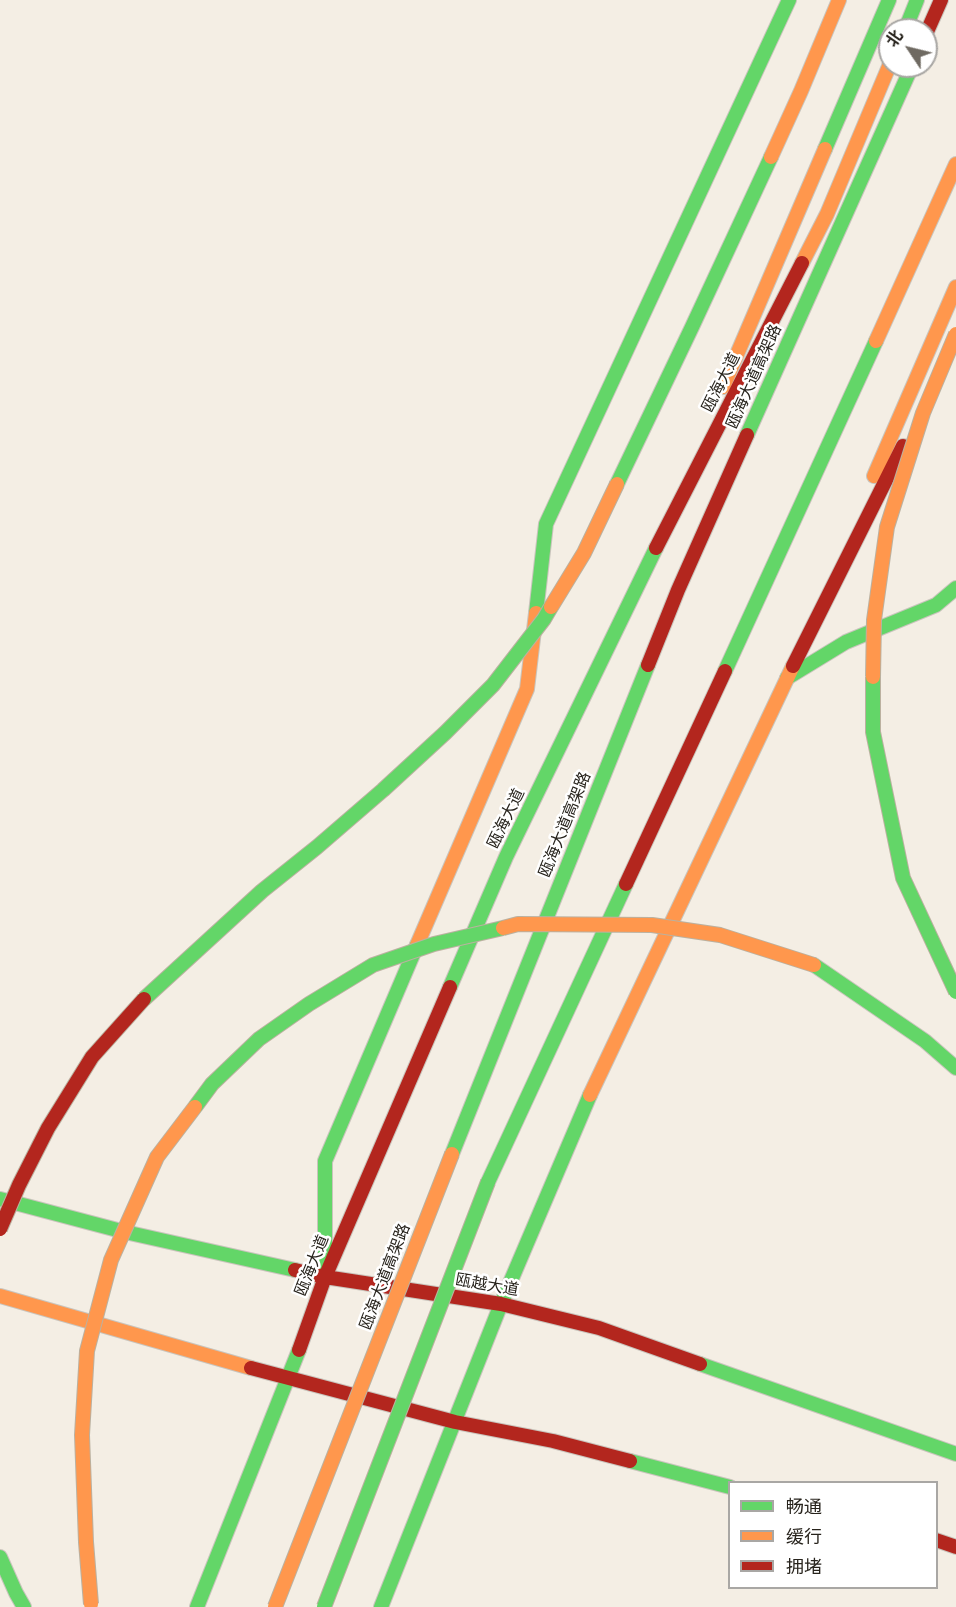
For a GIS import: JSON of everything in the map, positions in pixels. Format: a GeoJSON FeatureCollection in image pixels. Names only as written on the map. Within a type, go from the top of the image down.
{"type":"FeatureCollection","features":[{"type":"Feature","properties":{"kind":"main road"},"geometry":{"type":"LineString","coordinates":[[325,1277],[325,1161],[527,689],[546,524],[789,0]]}},
{"type":"Feature","properties":{"kind":"main road"},"geometry":{"type":"LineString","coordinates":[[0,1230],[19,1185],[48,1128],[92,1057],[127,1017],[262,891],[384,790],[445,733],[493,685],[544,619],[584,553],[692,327],[801,91],[839,0]]}},
{"type":"Feature","properties":{"kind":"main road"},"geometry":{"type":"LineString","coordinates":[[645,569],[889,0]]}},
{"type":"Feature","properties":{"kind":"main road"},"geometry":{"type":"LineString","coordinates":[[909,18],[917,0]]}},
{"type":"Feature","properties":{"kind":"main road"},"geometry":{"type":"LineString","coordinates":[[933,18],[941,0]]}},
{"type":"Feature","properties":{"kind":"main road","name":"瓯海大道"},"geometry":{"type":"LineString","coordinates":[[197,1607],[288,1379],[325,1277],[507,857],[645,569],[827,214],[884,78]]}},
{"type":"Feature","properties":{"kind":"main road","name":"瓯海大道高架路"},"geometry":{"type":"LineString","coordinates":[[275,1607],[678,590],[907,78]]}},
{"type":"Feature","properties":{"kind":"main road"},"geometry":{"type":"LineString","coordinates":[[324,1607],[488,1182],[802,505],[956,164]]}},
{"type":"Feature","properties":{"kind":"main road"},"geometry":{"type":"LineString","coordinates":[[787,678],[956,287]]}},
{"type":"Feature","properties":{"kind":"main road"},"geometry":{"type":"LineString","coordinates":[[956,334],[923,413],[887,527],[874,620],[873,732],[903,878],[956,992]]}},
{"type":"Feature","properties":{"kind":"main road"},"geometry":{"type":"LineString","coordinates":[[381,1607],[501,1304],[601,1070],[787,678],[956,339]]}},
{"type":"Feature","properties":{"kind":"main road"},"geometry":{"type":"LineString","coordinates":[[787,678],[846,642],[936,605],[956,588]]}},
{"type":"Feature","properties":{"kind":"main road"},"geometry":{"type":"LineString","coordinates":[[92,1607],[86,1542],[82,1435],[87,1351],[111,1260],[158,1156],[212,1084],[259,1039],[309,1004],[373,965],[434,944],[519,924],[652,925],[720,935],[814,964],[925,1041],[956,1068]]}},
{"type":"Feature","properties":{"kind":"main road","name":"瓯越大道"},"geometry":{"type":"LineString","coordinates":[[0,1199],[125,1232],[325,1277],[501,1304],[598,1328],[956,1454]]}},
{"type":"Feature","properties":{"kind":"main road"},"geometry":{"type":"LineString","coordinates":[[0,1296],[288,1379],[455,1422],[553,1441],[728,1487]]}},
{"type":"Feature","properties":{"kind":"main road"},"geometry":{"type":"LineString","coordinates":[[938,1541],[956,1547]]}},
{"type":"Feature","properties":{"kind":"main road"},"geometry":{"type":"LineString","coordinates":[[0,1557],[24,1607]]}},
{"type":"Feature","properties":{"kind":"traffic: fast"},"geometry":{"type":"LineString","coordinates":[[536,613],[546,524],[789,0]]}},
{"type":"Feature","properties":{"kind":"traffic: fast"},"geometry":{"type":"LineString","coordinates":[[825,149],[889,0]]}},
{"type":"Feature","properties":{"kind":"traffic: fast"},"geometry":{"type":"LineString","coordinates":[[910,18],[917,0]]}},
{"type":"Feature","properties":{"kind":"traffic: fast"},"geometry":{"type":"LineString","coordinates":[[747,435],[907,78]]}},
{"type":"Feature","properties":{"kind":"traffic: fast"},"geometry":{"type":"LineString","coordinates":[[617,484],[771,157]]}},
{"type":"Feature","properties":{"kind":"traffic: fast"},"geometry":{"type":"LineString","coordinates":[[725,671],[876,341]]}},
{"type":"Feature","properties":{"kind":"traffic: fast"},"geometry":{"type":"LineString","coordinates":[[450,987],[506,857],[656,548]]}},
{"type":"Feature","properties":{"kind":"traffic: fast"},"geometry":{"type":"LineString","coordinates":[[787,678],[846,642],[936,605],[956,588]]}},
{"type":"Feature","properties":{"kind":"traffic: fast"},"geometry":{"type":"LineString","coordinates":[[144,999],[262,891],[317,847],[445,733],[493,685],[551,607]]}},
{"type":"Feature","properties":{"kind":"traffic: fast"},"geometry":{"type":"LineString","coordinates":[[452,1154],[648,665]]}},
{"type":"Feature","properties":{"kind":"traffic: fast"},"geometry":{"type":"LineString","coordinates":[[873,677],[873,732],[903,878],[956,992]]}},
{"type":"Feature","properties":{"kind":"traffic: fast"},"geometry":{"type":"LineString","coordinates":[[488,1182],[626,884]]}},
{"type":"Feature","properties":{"kind":"traffic: fast"},"geometry":{"type":"LineString","coordinates":[[195,1107],[212,1084],[259,1039],[309,1004],[373,965],[434,944],[503,928]]}},
{"type":"Feature","properties":{"kind":"traffic: fast"},"geometry":{"type":"LineString","coordinates":[[325,1277],[325,1161],[417,945]]}},
{"type":"Feature","properties":{"kind":"traffic: fast"},"geometry":{"type":"LineString","coordinates":[[814,965],[925,1041],[956,1068]]}},
{"type":"Feature","properties":{"kind":"traffic: fast"},"geometry":{"type":"LineString","coordinates":[[381,1607],[501,1304],[590,1095]]}},
{"type":"Feature","properties":{"kind":"traffic: fast"},"geometry":{"type":"LineString","coordinates":[[324,1607],[488,1182]]}},
{"type":"Feature","properties":{"kind":"traffic: fast"},"geometry":{"type":"LineString","coordinates":[[0,1199],[125,1232],[295,1270]]}},
{"type":"Feature","properties":{"kind":"traffic: fast"},"geometry":{"type":"LineString","coordinates":[[197,1607],[299,1350]]}},
{"type":"Feature","properties":{"kind":"traffic: fast"},"geometry":{"type":"LineString","coordinates":[[700,1364],[956,1454]]}},
{"type":"Feature","properties":{"kind":"traffic: fast"},"geometry":{"type":"LineString","coordinates":[[630,1461],[728,1486]]}},
{"type":"Feature","properties":{"kind":"traffic: fast"},"geometry":{"type":"LineString","coordinates":[[0,1557],[24,1607]]}},
{"type":"Feature","properties":{"kind":"traffic: slow"},"geometry":{"type":"LineString","coordinates":[[771,157],[839,0]]}},
{"type":"Feature","properties":{"kind":"traffic: slow"},"geometry":{"type":"LineString","coordinates":[[802,263],[827,214],[884,78]]}},
{"type":"Feature","properties":{"kind":"traffic: slow"},"geometry":{"type":"LineString","coordinates":[[723,387],[825,149]]}},
{"type":"Feature","properties":{"kind":"traffic: slow"},"geometry":{"type":"LineString","coordinates":[[876,341],[956,164]]}},
{"type":"Feature","properties":{"kind":"traffic: slow"},"geometry":{"type":"LineString","coordinates":[[874,476],[956,287]]}},
{"type":"Feature","properties":{"kind":"traffic: slow"},"geometry":{"type":"LineString","coordinates":[[873,677],[874,620],[887,527],[923,413],[956,334]]}},
{"type":"Feature","properties":{"kind":"traffic: slow"},"geometry":{"type":"LineString","coordinates":[[551,607],[584,553],[617,484]]}},
{"type":"Feature","properties":{"kind":"traffic: slow"},"geometry":{"type":"LineString","coordinates":[[417,945],[527,689],[536,613]]}},
{"type":"Feature","properties":{"kind":"traffic: slow"},"geometry":{"type":"LineString","coordinates":[[590,1095],[793,666]]}},
{"type":"Feature","properties":{"kind":"traffic: slow"},"geometry":{"type":"LineString","coordinates":[[503,928],[518,924],[652,925],[720,935],[814,965]]}},
{"type":"Feature","properties":{"kind":"traffic: slow"},"geometry":{"type":"LineString","coordinates":[[91,1604],[82,1435],[87,1351],[111,1260],[157,1157],[195,1107]]}},
{"type":"Feature","properties":{"kind":"traffic: slow"},"geometry":{"type":"LineString","coordinates":[[275,1607],[452,1154]]}},
{"type":"Feature","properties":{"kind":"traffic: slow"},"geometry":{"type":"LineString","coordinates":[[0,1296],[251,1368]]}},
{"type":"Feature","properties":{"kind":"traffic: jam"},"geometry":{"type":"LineString","coordinates":[[933,18],[941,0]]}},
{"type":"Feature","properties":{"kind":"traffic: jam"},"geometry":{"type":"LineString","coordinates":[[656,548],[802,263]]}},
{"type":"Feature","properties":{"kind":"traffic: jam"},"geometry":{"type":"LineString","coordinates":[[648,665],[678,590],[747,435]]}},
{"type":"Feature","properties":{"kind":"traffic: jam"},"geometry":{"type":"LineString","coordinates":[[793,666],[903,446]]}},
{"type":"Feature","properties":{"kind":"traffic: jam"},"geometry":{"type":"LineString","coordinates":[[626,884],[725,671]]}},
{"type":"Feature","properties":{"kind":"traffic: jam"},"geometry":{"type":"LineString","coordinates":[[299,1350],[325,1277],[450,987]]}},
{"type":"Feature","properties":{"kind":"traffic: jam"},"geometry":{"type":"LineString","coordinates":[[0,1229],[48,1128],[92,1057],[144,999]]}},
{"type":"Feature","properties":{"kind":"traffic: jam"},"geometry":{"type":"LineString","coordinates":[[295,1270],[325,1277],[501,1304],[599,1328],[700,1364]]}},
{"type":"Feature","properties":{"kind":"traffic: jam"},"geometry":{"type":"LineString","coordinates":[[251,1368],[455,1422],[553,1441],[630,1461]]}},
{"type":"Feature","properties":{"kind":"traffic: jam"},"geometry":{"type":"LineString","coordinates":[[938,1541],[956,1547]]}}]}
